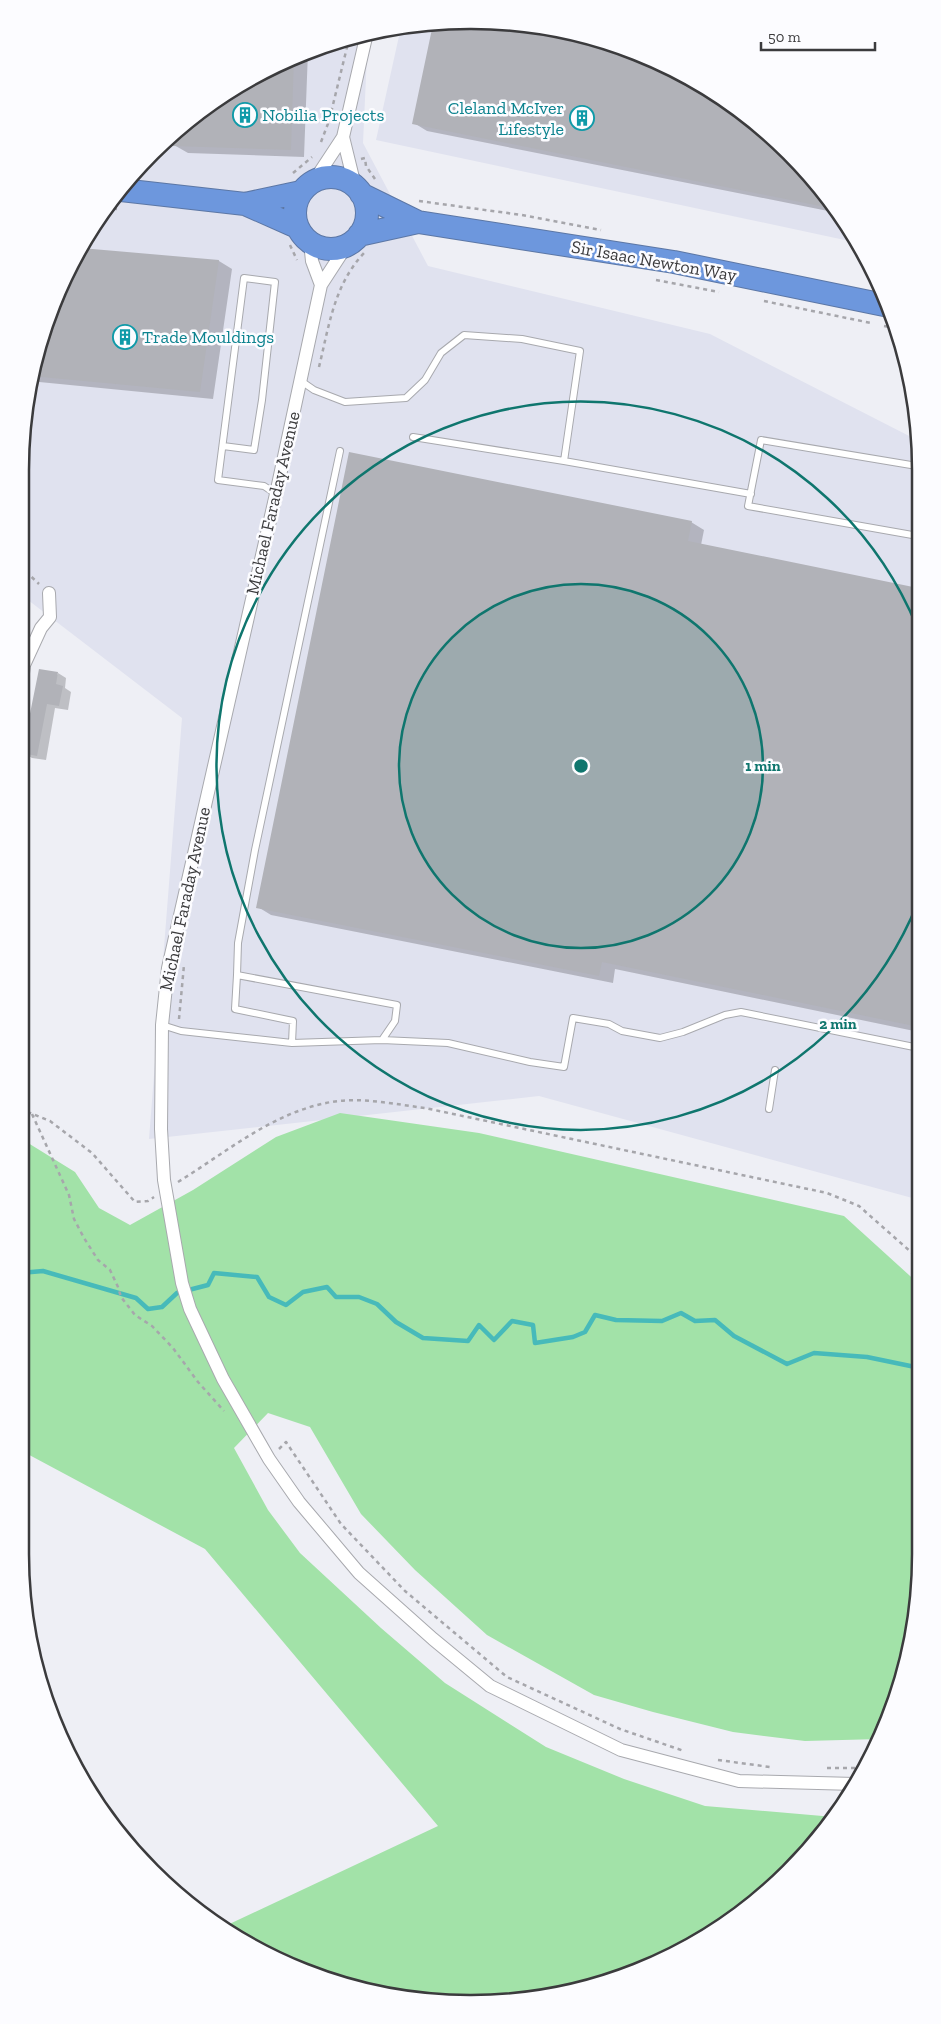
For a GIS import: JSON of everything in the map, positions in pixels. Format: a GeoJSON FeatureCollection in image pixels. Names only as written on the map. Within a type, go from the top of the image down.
{"type":"FeatureCollection","features":[{"type":"Feature","properties":{"kind":"highway"},"geometry":{"type":"LineString","coordinates":[[129,191],[245,204],[304,234],[328,249],[353,240],[364,226],[366,215],[365,188],[335,177],[324,177],[301,183],[245,204]]}},
{"type":"Feature","properties":{"kind":"highway"},"geometry":{"type":"LineString","coordinates":[[301,183],[295,209],[304,234]]}},
{"type":"Feature","properties":{"kind":"highway","name":"Sir Isaac Newton Way"},"geometry":{"type":"LineString","coordinates":[[365,188],[418,222],[674,262],[880,304]]}},
{"type":"Feature","properties":{"kind":"highway","name":"Sir Isaac Newton Way"},"geometry":{"type":"LineString","coordinates":[[353,240],[418,222]]}},
{"type":"Feature","properties":{"kind":"street"},"geometry":{"type":"LineString","coordinates":[[301,183],[343,137],[365,42]]}},
{"type":"Feature","properties":{"kind":"street"},"geometry":{"type":"LineString","coordinates":[[343,137],[365,188]]}},
{"type":"Feature","properties":{"kind":"street"},"geometry":{"type":"LineString","coordinates":[[304,234],[321,285]]}},
{"type":"Feature","properties":{"kind":"street"},"geometry":{"type":"LineString","coordinates":[[321,285],[353,240]]}},
{"type":"Feature","properties":{"kind":"street","name":"Michael Faraday Avenue"},"geometry":{"type":"LineString","coordinates":[[321,285],[276,494],[170,960],[162,1024],[160,1108],[166,1190],[182,1283],[188,1301],[223,1379],[268,1459],[299,1502],[359,1573],[433,1639],[490,1686],[621,1750],[739,1781],[847,1784]]}},
{"type":"Feature","properties":{"kind":"street"},"geometry":{"type":"LineString","coordinates":[[29,654],[41,628],[50,617],[49,593]]}},
{"type":"Feature","properties":{"kind":"lane"},"geometry":{"type":"LineString","coordinates":[[223,446],[254,450],[262,400],[275,282],[244,278],[218,480],[264,486],[276,494]]}},
{"type":"Feature","properties":{"kind":"lane"},"geometry":{"type":"LineString","coordinates":[[301,381],[314,390],[345,402],[406,398],[425,380],[441,353],[464,335],[522,339],[580,351],[564,461]]}},
{"type":"Feature","properties":{"kind":"lane"},"geometry":{"type":"LineString","coordinates":[[413,437],[751,494]]}},
{"type":"Feature","properties":{"kind":"lane"},"geometry":{"type":"LineString","coordinates":[[912,465],[761,440],[748,506],[912,535]]}},
{"type":"Feature","properties":{"kind":"lane"},"geometry":{"type":"LineString","coordinates":[[292,1042],[293,1022],[234,1009],[238,975],[238,943],[255,850],[340,451]]}},
{"type":"Feature","properties":{"kind":"lane"},"geometry":{"type":"LineString","coordinates":[[238,975],[397,1005],[395,1021],[382,1040]]}},
{"type":"Feature","properties":{"kind":"lane"},"geometry":{"type":"LineString","coordinates":[[162,1024],[178,1030],[292,1042],[382,1040],[448,1043],[530,1062],[564,1067],[573,1018],[609,1024],[622,1031],[660,1038],[683,1032],[726,1015],[742,1012],[912,1047]]}},
{"type":"Feature","properties":{"kind":"lane"},"geometry":{"type":"LineString","coordinates":[[769,1109],[776,1070]]}},
{"type":"Feature","properties":{"kind":"path"},"geometry":{"type":"LineString","coordinates":[[301,183],[302,167],[317,150],[329,121],[347,47]]}},
{"type":"Feature","properties":{"kind":"path"},"geometry":{"type":"LineString","coordinates":[[360,159],[364,158],[370,173],[365,188]]}},
{"type":"Feature","properties":{"kind":"path"},"geometry":{"type":"LineString","coordinates":[[314,390],[334,302],[349,272]]}},
{"type":"Feature","properties":{"kind":"path"},"geometry":{"type":"LineString","coordinates":[[651,279],[728,294]]}},
{"type":"Feature","properties":{"kind":"path"},"geometry":{"type":"LineString","coordinates":[[756,299],[888,327]]}},
{"type":"Feature","properties":{"kind":"path"},"geometry":{"type":"LineString","coordinates":[[29,574],[49,593]]}},
{"type":"Feature","properties":{"kind":"path"},"geometry":{"type":"LineString","coordinates":[[178,1030],[185,959]]}},
{"type":"Feature","properties":{"kind":"path"},"geometry":{"type":"LineString","coordinates":[[29,1113],[50,1121],[92,1153],[136,1202],[148,1201],[251,1135],[290,1113],[327,1102],[366,1100],[425,1108],[827,1193],[859,1206],[912,1253]]}},
{"type":"Feature","properties":{"kind":"path"},"geometry":{"type":"LineString","coordinates":[[32,1114],[70,1195],[74,1219],[98,1260],[110,1270],[121,1297],[135,1315],[152,1326],[173,1348],[198,1382],[228,1417]]}},
{"type":"Feature","properties":{"kind":"path"},"geometry":{"type":"LineString","coordinates":[[268,1459],[286,1442],[341,1524],[405,1591],[507,1677],[620,1729],[686,1752]]}},
{"type":"Feature","properties":{"kind":"path"},"geometry":{"type":"LineString","coordinates":[[714,1760],[777,1768]]}},
{"type":"Feature","properties":{"kind":"path"},"geometry":{"type":"LineString","coordinates":[[826,1768],[856,1768]]}},
{"type":"Feature","properties":{"kind":"shaded area","name":"Cleland McIver Lifestyle"},"geometry":{"type":"Polygon","coordinates":[[[470,29],[499,30],[557,37],[640,62],[677,80],[795,171],[821,202],[847,241],[376,140],[399,35],[470,29]]]}},
{"type":"Feature","properties":{"kind":"shaded area"},"geometry":{"type":"Polygon","coordinates":[[[368,41],[363,143],[428,266],[710,334],[910,437],[912,1198],[539,1096],[149,1139],[182,718],[29,601],[30,442],[37,384],[44,356],[62,301],[88,250],[120,202],[158,158],[179,138],[225,103],[275,74],[329,52],[368,41]]]}},
{"type":"Feature","properties":{"kind":"green space"},"geometry":{"type":"Polygon","coordinates":[[[340,1113],[479,1133],[844,1216],[912,1278],[911,1582],[904,1640],[897,1668],[879,1723],[872,1739],[805,1741],[733,1732],[594,1695],[487,1635],[415,1570],[361,1514],[310,1427],[268,1413],[234,1448],[268,1510],[300,1553],[381,1628],[445,1683],[546,1747],[624,1779],[705,1806],[825,1816],[803,1845],[762,1886],[716,1921],[666,1950],[640,1962],[557,1987],[499,1994],[442,1994],[384,1987],[329,1972],[275,1950],[230,1924],[438,1826],[205,1549],[29,1455],[29,1144],[75,1172],[99,1208],[130,1225],[193,1190],[276,1137],[340,1113]]]}},
{"type":"Feature","properties":{"kind":"building","name":"Cleland McIver Lifestyle"},"geometry":{"type":"Polygon","coordinates":[[[499,30],[557,37],[640,62],[666,74],[716,103],[762,138],[783,158],[803,179],[825,207],[412,124],[432,31],[499,30]]]}},
{"type":"Feature","properties":{"kind":"building","name":"Nobilia Projects"},"geometry":{"type":"Polygon","coordinates":[[[294,65],[291,150],[173,146],[179,138],[225,103],[294,65]]]}},
{"type":"Feature","properties":{"kind":"building","name":"Trade Mouldings"},"geometry":{"type":"Polygon","coordinates":[[[89,249],[219,260],[200,392],[39,377],[62,301],[89,249]]]}},
{"type":"Feature","properties":{"kind":"building"},"geometry":{"type":"Polygon","coordinates":[[[349,452],[692,521],[688,541],[912,587],[912,1026],[602,962],[599,976],[256,908],[349,452]]]}},
{"type":"Feature","properties":{"kind":"building"},"geometry":{"type":"Polygon","coordinates":[[[39,669],[58,672],[56,684],[63,686],[59,706],[47,704],[37,756],[29,754],[29,718],[39,669]]]}},
{"type":"Feature","properties":{"kind":"waterway"},"geometry":{"type":"LineString","coordinates":[[29,1272],[43,1271],[136,1298],[148,1309],[162,1307],[177,1293],[208,1285],[214,1273],[257,1277],[269,1297],[286,1305],[303,1292],[327,1287],[336,1297],[359,1297],[377,1304],[396,1322],[423,1338],[468,1341],[479,1325],[494,1340],[512,1321],[533,1325],[535,1343],[573,1337],[585,1332],[595,1315],[616,1320],[662,1321],[681,1313],[695,1321],[715,1320],[734,1336],[787,1364],[814,1353],[867,1357],[912,1366]]}},
{"type":"Feature","properties":{"kind":"place","name":"Nobilia Projects"},"geometry":{"type":"Point","coordinates":[245,115]}},
{"type":"Feature","properties":{"kind":"place","name":"Cleland McIver Lifestyle"},"geometry":{"type":"Point","coordinates":[582,118]}},
{"type":"Feature","properties":{"kind":"place","name":"Trade Mouldings"},"geometry":{"type":"Point","coordinates":[125,337]}}]}
